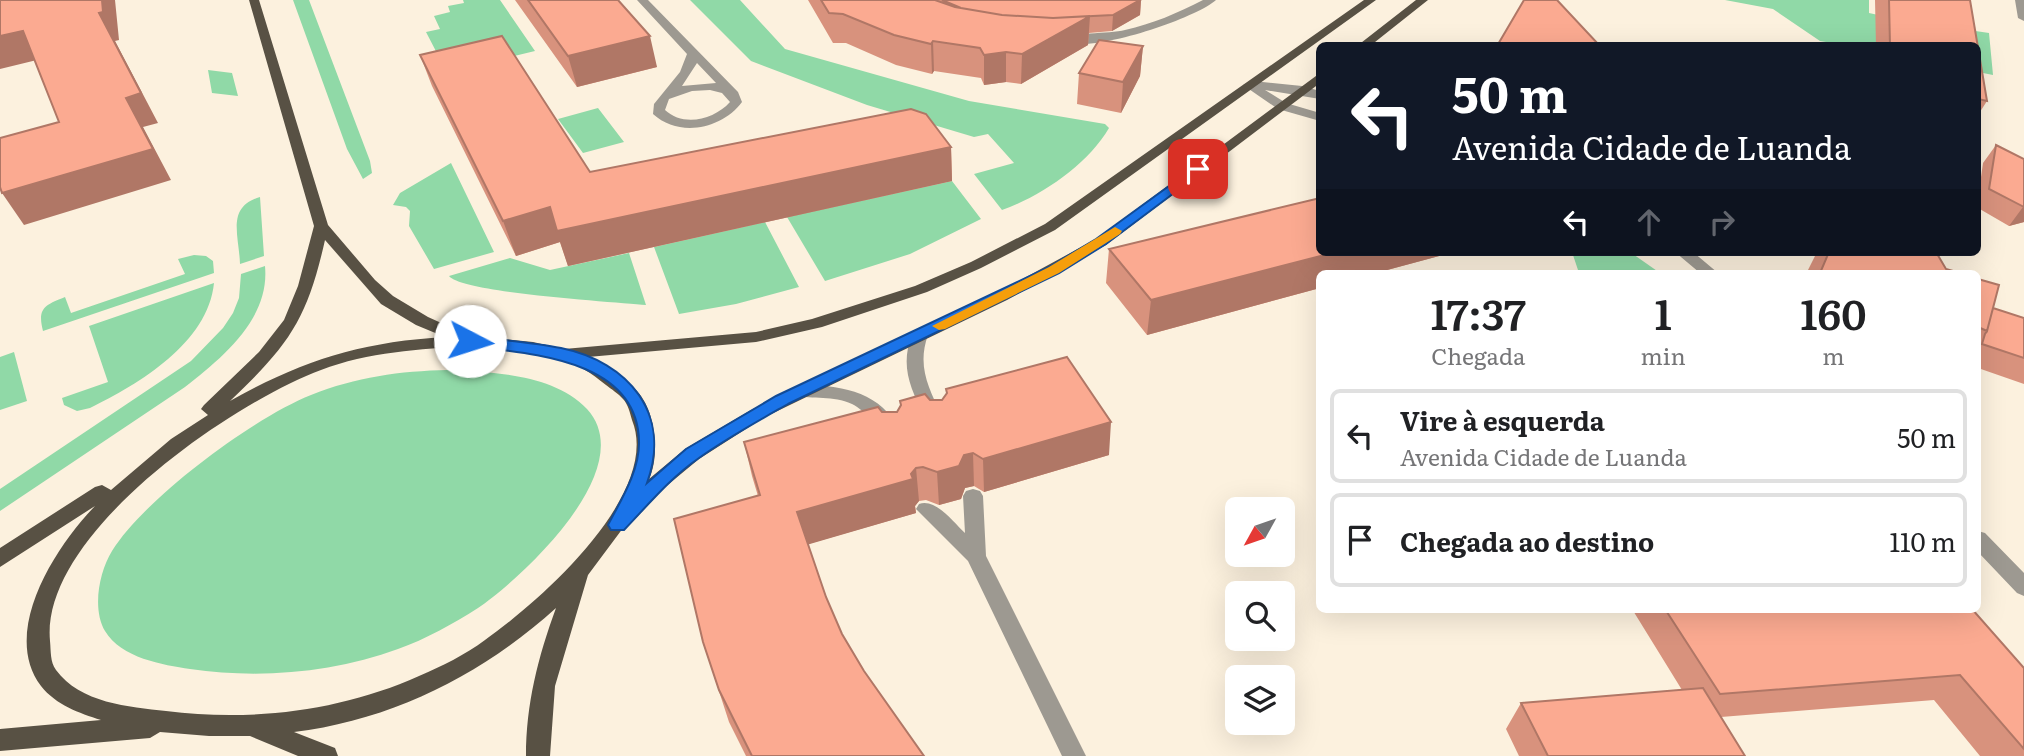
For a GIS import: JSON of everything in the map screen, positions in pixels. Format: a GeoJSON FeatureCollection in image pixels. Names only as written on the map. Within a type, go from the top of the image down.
{"type":"FeatureCollection","features":[{"type":"Feature","properties":{"kind":"main road"},"geometry":{"type":"LineString","coordinates":[[254,0],[321,226],[369,283],[387,300],[422,321],[470,341]]}},
{"type":"Feature","properties":{"kind":"main road"},"geometry":{"type":"LineString","coordinates":[[561,354],[756,337],[816,323],[921,289],[976,265],[1049,227],[1371,0]]}},
{"type":"Feature","properties":{"kind":"main road"},"geometry":{"type":"LineString","coordinates":[[1367,42],[1423,0]]}},
{"type":"Feature","properties":{"kind":"main road"},"geometry":{"type":"LineString","coordinates":[[0,740],[180,725],[250,725],[320,716],[385,700],[444,675],[489,650],[535,616],[579,573],[657,483],[692,454],[757,414],[801,391],[1054,270],[1101,242],[1316,80]]}},
{"type":"Feature","properties":{"kind":"main road"},"geometry":{"type":"LineString","coordinates":[[191,429],[267,353],[294,318],[302,299],[321,226]]}},
{"type":"Feature","properties":{"kind":"main road"},"geometry":{"type":"LineString","coordinates":[[0,559],[191,429],[278,381],[346,355],[380,347],[470,341],[561,354],[594,366],[621,385],[635,400],[643,415],[648,442],[640,480],[618,525]]}},
{"type":"Feature","properties":{"kind":"main road"},"geometry":{"type":"LineString","coordinates":[[137,468],[92,512],[53,560],[33,601],[31,632],[41,667],[60,691],[107,714],[180,725]]}},
{"type":"Feature","properties":{"kind":"main road"},"geometry":{"type":"LineString","coordinates":[[538,756],[540,700],[547,664],[579,573]]}},
{"type":"Feature","properties":{"kind":"main road"},"geometry":{"type":"LineString","coordinates":[[250,725],[326,756]]}},
{"type":"Feature","properties":{"kind":"street"},"geometry":{"type":"LineString","coordinates":[[642,0],[734,95],[736,102],[724,115],[694,123],[675,122],[661,115],[658,105],[690,71],[694,54]]}},
{"type":"Feature","properties":{"kind":"street"},"geometry":{"type":"LineString","coordinates":[[1050,40],[1089,40],[1149,30],[1182,17],[1211,0]]}},
{"type":"Feature","properties":{"kind":"street"},"geometry":{"type":"LineString","coordinates":[[2020,0],[2024,18]]}},
{"type":"Feature","properties":{"kind":"street"},"geometry":{"type":"LineString","coordinates":[[1249,85],[1316,94]]}},
{"type":"Feature","properties":{"kind":"street"},"geometry":{"type":"LineString","coordinates":[[1249,85],[1282,106],[1316,116]]}},
{"type":"Feature","properties":{"kind":"street"},"geometry":{"type":"LineString","coordinates":[[667,96],[684,89],[704,86],[723,88],[734,95]]}},
{"type":"Feature","properties":{"kind":"street"},"geometry":{"type":"LineString","coordinates":[[1688,256],[1706,270]]}},
{"type":"Feature","properties":{"kind":"street"},"geometry":{"type":"LineString","coordinates":[[920,335],[914,348],[914,374],[938,425]]}},
{"type":"Feature","properties":{"kind":"street"},"geometry":{"type":"LineString","coordinates":[[801,391],[845,393],[863,400],[877,410],[892,437]]}},
{"type":"Feature","properties":{"kind":"street"},"geometry":{"type":"LineString","coordinates":[[973,496],[976,556]]}},
{"type":"Feature","properties":{"kind":"street"},"geometry":{"type":"LineString","coordinates":[[926,509],[976,556],[1074,756]]}},
{"type":"Feature","properties":{"kind":"street"},"geometry":{"type":"LineString","coordinates":[[1981,542],[2024,587]]}},
{"type":"Feature","properties":{"kind":"green space"},"geometry":{"type":"Polygon","coordinates":[[[293,0],[309,0],[370,161],[372,173],[363,179],[347,149],[293,0]]]}},
{"type":"Feature","properties":{"kind":"green space"},"geometry":{"type":"Polygon","coordinates":[[[463,0],[500,0],[535,51],[465,68],[440,59],[426,32],[440,29],[434,16],[450,12],[448,6],[464,3],[463,0]]]}},
{"type":"Feature","properties":{"kind":"green space"},"geometry":{"type":"Polygon","coordinates":[[[690,0],[740,0],[785,49],[969,101],[1105,124],[1109,128],[1089,154],[1063,177],[1033,196],[1002,210],[974,174],[1014,163],[988,134],[974,137],[867,105],[751,61],[690,0]]]}},
{"type":"Feature","properties":{"kind":"green space"},"geometry":{"type":"Polygon","coordinates":[[[1725,0],[1869,0],[1869,13],[1883,16],[1881,42],[1820,41],[1773,9],[1725,0]]]}},
{"type":"Feature","properties":{"kind":"green space"},"geometry":{"type":"Polygon","coordinates":[[[1962,29],[1989,33],[1993,75],[1981,73],[1981,42],[1974,42],[1962,29]]]}},
{"type":"Feature","properties":{"kind":"green space"},"geometry":{"type":"Polygon","coordinates":[[[208,70],[232,73],[238,96],[212,93],[208,70]]]}},
{"type":"Feature","properties":{"kind":"green space"},"geometry":{"type":"Polygon","coordinates":[[[598,108],[624,142],[583,153],[558,119],[598,108]]]}},
{"type":"Feature","properties":{"kind":"green space"},"geometry":{"type":"Polygon","coordinates":[[[451,163],[494,252],[434,269],[409,226],[410,211],[406,207],[393,205],[400,193],[451,163]]]}},
{"type":"Feature","properties":{"kind":"green space"},"geometry":{"type":"Polygon","coordinates":[[[952,181],[981,219],[910,254],[825,281],[787,217],[952,181]]]}},
{"type":"Feature","properties":{"kind":"green space"},"geometry":{"type":"Polygon","coordinates":[[[260,197],[264,256],[240,264],[238,215],[249,202],[260,197]]]}},
{"type":"Feature","properties":{"kind":"green space"},"geometry":{"type":"Polygon","coordinates":[[[765,222],[799,287],[736,304],[679,314],[654,247],[765,222]]]}},
{"type":"Feature","properties":{"kind":"green space"},"geometry":{"type":"Polygon","coordinates":[[[629,253],[646,305],[509,292],[460,282],[449,276],[510,258],[550,270],[629,253]]]}},
{"type":"Feature","properties":{"kind":"green space"},"geometry":{"type":"Polygon","coordinates":[[[194,255],[206,256],[213,261],[214,273],[43,331],[42,312],[52,302],[65,297],[71,313],[185,274],[178,259],[194,255]]]}},
{"type":"Feature","properties":{"kind":"green space"},"geometry":{"type":"Polygon","coordinates":[[[1573,256],[1636,256],[1656,270],[1578,270],[1573,256]]]}},
{"type":"Feature","properties":{"kind":"green space"},"geometry":{"type":"Polygon","coordinates":[[[265,266],[265,285],[252,320],[214,363],[185,387],[0,511],[0,489],[191,361],[223,328],[233,313],[239,298],[241,274],[265,266]]]}},
{"type":"Feature","properties":{"kind":"green space"},"geometry":{"type":"Polygon","coordinates":[[[214,283],[209,305],[199,324],[185,343],[168,359],[129,387],[90,408],[77,411],[64,405],[62,398],[108,382],[89,326],[214,283]]]}},
{"type":"Feature","properties":{"kind":"green space"},"geometry":{"type":"Polygon","coordinates":[[[14,352],[27,401],[0,410],[0,357],[14,352]]]}},
{"type":"Feature","properties":{"kind":"green space"},"geometry":{"type":"Polygon","coordinates":[[[448,370],[522,377],[558,388],[587,409],[600,433],[599,461],[588,490],[570,519],[547,547],[498,593],[469,614],[419,641],[373,657],[322,669],[242,673],[190,669],[143,659],[121,648],[112,640],[101,622],[98,602],[107,560],[128,530],[174,484],[231,440],[287,406],[311,395],[378,376],[448,370]]]}},
{"type":"Feature","properties":{"kind":"building"},"geometry":{"type":"Polygon","coordinates":[[[0,0],[102,0],[103,12],[99,13],[141,93],[126,98],[153,149],[2,193],[0,138],[59,122],[23,31],[0,36],[0,0]]]}},
{"type":"Feature","properties":{"kind":"building"},"geometry":{"type":"Polygon","coordinates":[[[528,0],[618,0],[650,36],[568,56],[528,0]]]}},
{"type":"Feature","properties":{"kind":"building"},"geometry":{"type":"Polygon","coordinates":[[[821,0],[935,0],[955,7],[1002,15],[1053,18],[1090,16],[1022,54],[1006,52],[984,55],[980,48],[933,41],[931,44],[894,35],[843,14],[829,13],[821,0]]]}},
{"type":"Feature","properties":{"kind":"building"},"geometry":{"type":"Polygon","coordinates":[[[942,0],[1140,0],[1113,15],[1053,18],[1002,15],[961,8],[942,0]]]}},
{"type":"Feature","properties":{"kind":"building"},"geometry":{"type":"Polygon","coordinates":[[[1524,0],[1557,0],[1596,42],[1499,42],[1524,0]]]}},
{"type":"Feature","properties":{"kind":"building"},"geometry":{"type":"Polygon","coordinates":[[[1889,0],[1970,0],[1977,42],[1890,42],[1889,0]]]}},
{"type":"Feature","properties":{"kind":"building"},"geometry":{"type":"Polygon","coordinates":[[[502,36],[590,172],[911,109],[926,114],[951,147],[557,231],[550,207],[503,221],[420,55],[502,36]]]}},
{"type":"Feature","properties":{"kind":"building"},"geometry":{"type":"Polygon","coordinates":[[[1099,40],[1143,46],[1123,82],[1079,73],[1099,40]]]}},
{"type":"Feature","properties":{"kind":"building"},"geometry":{"type":"Polygon","coordinates":[[[1981,66],[1987,101],[1981,100],[1981,66]]]}},
{"type":"Feature","properties":{"kind":"building"},"geometry":{"type":"Polygon","coordinates":[[[1996,145],[2024,159],[2024,207],[1989,189],[1996,145]]]}},
{"type":"Feature","properties":{"kind":"building"},"geometry":{"type":"Polygon","coordinates":[[[1316,199],[1316,256],[1321,256],[1151,300],[1109,249],[1316,199]]]}},
{"type":"Feature","properties":{"kind":"building"},"geometry":{"type":"Polygon","coordinates":[[[1827,256],[1938,256],[1946,269],[1950,270],[1821,270],[1827,256]]]}},
{"type":"Feature","properties":{"kind":"building"},"geometry":{"type":"Polygon","coordinates":[[[1981,280],[1999,285],[1987,331],[1981,328],[1981,280]]]}},
{"type":"Feature","properties":{"kind":"building"},"geometry":{"type":"Polygon","coordinates":[[[1993,308],[2024,318],[2024,358],[1982,344],[1993,308]]]}},
{"type":"Feature","properties":{"kind":"building"},"geometry":{"type":"Polygon","coordinates":[[[1067,357],[1111,422],[983,459],[973,453],[964,455],[959,466],[937,472],[923,467],[916,468],[911,474],[913,479],[797,512],[826,597],[842,634],[864,671],[924,756],[752,756],[719,690],[703,642],[674,519],[760,495],[744,442],[878,407],[882,412],[897,412],[900,401],[925,394],[930,400],[942,400],[947,393],[946,389],[1067,357]]]}},
{"type":"Feature","properties":{"kind":"building"},"geometry":{"type":"Polygon","coordinates":[[[1668,613],[1976,613],[2024,668],[2024,749],[1960,675],[1720,694],[1668,613]]]}},
{"type":"Feature","properties":{"kind":"building"},"geometry":{"type":"Polygon","coordinates":[[[1703,688],[1745,756],[1548,756],[1521,703],[1703,688]]]}},
{"type":"Feature","properties":{"kind":"slow traffic"},"geometry":{"type":"LineString","coordinates":[[939,326],[1054,270],[1115,231]]}},
{"type":"Feature","properties":{"kind":"route"},"geometry":{"type":"LineString","coordinates":[[470,341],[561,354],[594,366],[621,385],[635,400],[643,415],[648,442],[640,480],[618,525],[657,483],[692,454],[739,425],[782,400],[1054,270],[1101,242],[1198,169]]}}]}
